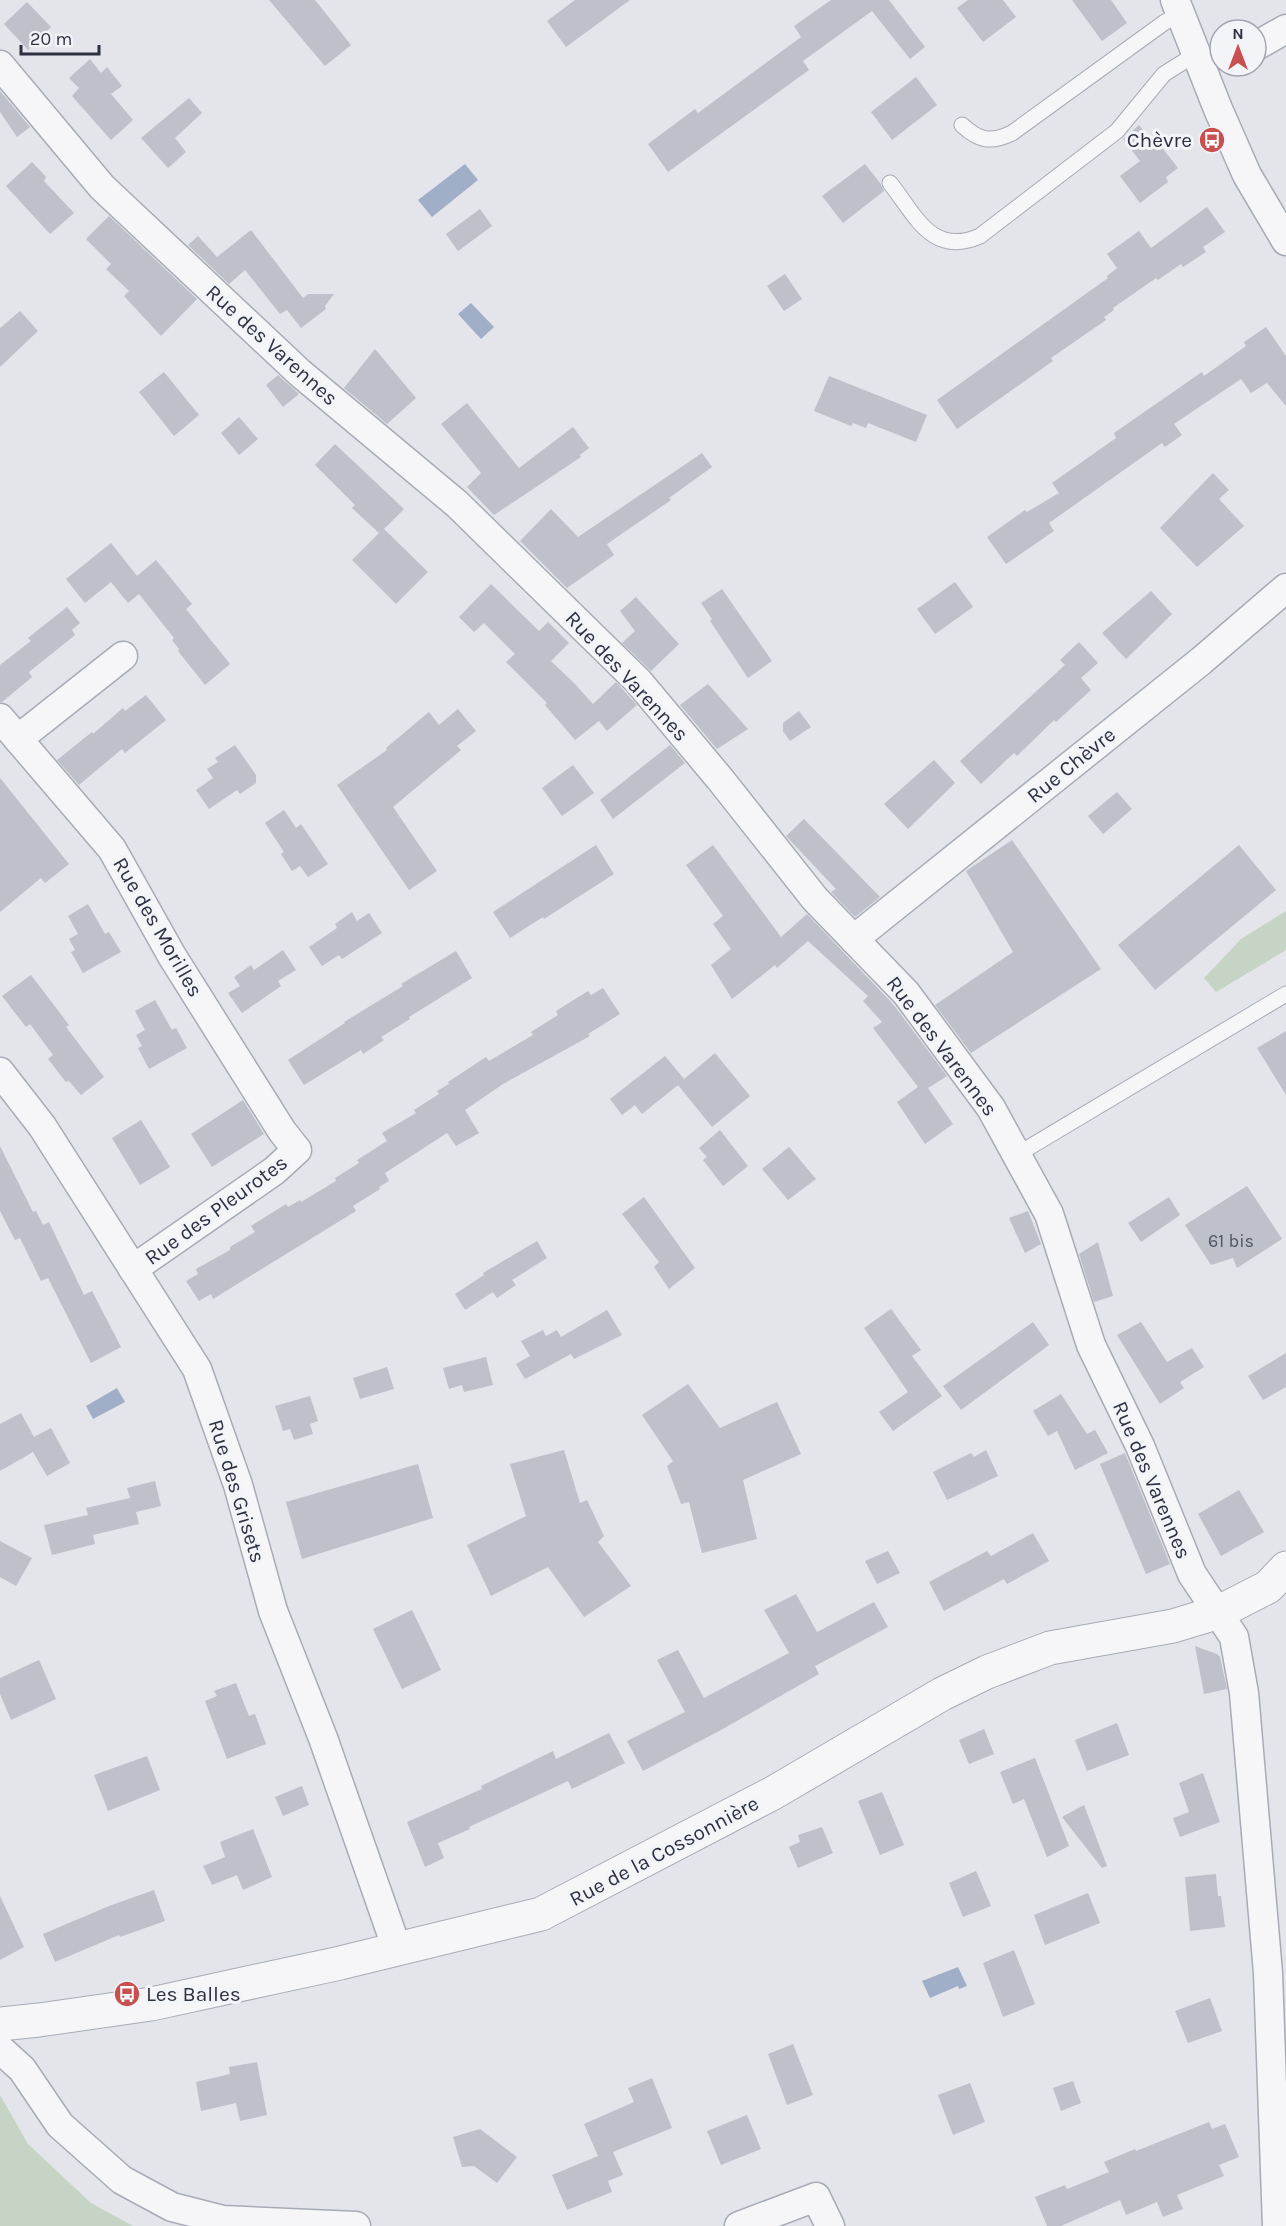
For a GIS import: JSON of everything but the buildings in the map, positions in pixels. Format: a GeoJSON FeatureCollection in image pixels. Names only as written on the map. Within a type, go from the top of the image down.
{"type":"FeatureCollection","features":[{"type":"Feature","properties":{"kind":"street"},"geometry":{"type":"LineString","coordinates":[[1178,7],[1208,65]]}},
{"type":"Feature","properties":{"kind":"street"},"geometry":{"type":"LineString","coordinates":[[1268,39],[1286,29]]}},
{"type":"Feature","properties":{"kind":"street","name":"Rue des Varennes"},"geometry":{"type":"LineString","coordinates":[[0,65],[102,187],[300,373],[457,504],[638,681],[720,779],[815,899],[906,993],[992,1108],[1049,1214],[1091,1345],[1140,1446],[1192,1574],[1234,1637],[1246,1716],[1268,1973],[1277,2226]]}},
{"type":"Feature","properties":{"kind":"street"},"geometry":{"type":"LineString","coordinates":[[1213,78],[1247,175],[1286,241]]}},
{"type":"Feature","properties":{"kind":"street","name":"Rue Chèvre"},"geometry":{"type":"LineString","coordinates":[[854,939],[1201,661],[1286,588]]}},
{"type":"Feature","properties":{"kind":"street"},"geometry":{"type":"LineString","coordinates":[[18,739],[123,656]]}},
{"type":"Feature","properties":{"kind":"street","name":"Rue des Morilles"},"geometry":{"type":"LineString","coordinates":[[0,717],[112,849],[172,956],[282,1131],[297,1150]]}},
{"type":"Feature","properties":{"kind":"street","name":"Rue des Grisets"},"geometry":{"type":"LineString","coordinates":[[0,1072],[42,1126],[198,1370],[238,1485],[273,1611],[327,1749],[397,1948]]}},
{"type":"Feature","properties":{"kind":"street","name":"Rue des Pleurotes"},"geometry":{"type":"LineString","coordinates":[[133,1269],[274,1171],[297,1150]]}},
{"type":"Feature","properties":{"kind":"street","name":"Rue de la Cossonnière"},"geometry":{"type":"LineString","coordinates":[[0,2024],[151,2004],[340,1963],[541,1914],[773,1793],[942,1694],[987,1672],[1050,1648],[1173,1626],[1219,1612],[1268,1587],[1286,1568]]}},
{"type":"Feature","properties":{"kind":"street"},"geometry":{"type":"LineString","coordinates":[[0,2049],[22,2069],[60,2125],[122,2180],[172,2207],[223,2220],[356,2226]]}},
{"type":"Feature","properties":{"kind":"street"},"geometry":{"type":"LineString","coordinates":[[740,2226],[816,2197],[830,2226]]}},
{"type":"Feature","properties":{"kind":"lane"},"geometry":{"type":"LineString","coordinates":[[962,124],[973,135],[982,138],[1002,138],[1012,133],[1165,22],[1178,7]]}},
{"type":"Feature","properties":{"kind":"lane"},"geometry":{"type":"LineString","coordinates":[[890,183],[934,236],[946,242],[971,240],[980,236],[1116,131],[1164,74],[1208,65]]}},
{"type":"Feature","properties":{"kind":"lane"},"geometry":{"type":"LineString","coordinates":[[1018,1154],[1286,994]]}},
{"type":"Feature","properties":{"kind":"green space"},"geometry":{"type":"Polygon","coordinates":[[[1286,911],[1286,950],[1216,992],[1204,978],[1241,939],[1286,911]]]}},
{"type":"Feature","properties":{"kind":"green space"},"geometry":{"type":"Polygon","coordinates":[[[0,2095],[28,2144],[91,2203],[133,2226],[0,2226],[0,2095]]]}},
{"type":"Feature","properties":{"kind":"water"},"geometry":{"type":"Polygon","coordinates":[[[465,164],[478,180],[432,217],[418,200],[465,164]]]}},
{"type":"Feature","properties":{"kind":"water"},"geometry":{"type":"Polygon","coordinates":[[[471,303],[494,327],[481,339],[458,314],[471,303]]]}},
{"type":"Feature","properties":{"kind":"water"},"geometry":{"type":"Polygon","coordinates":[[[117,1388],[125,1402],[93,1419],[86,1406],[117,1388]]]}},
{"type":"Feature","properties":{"kind":"water"},"geometry":{"type":"Polygon","coordinates":[[[958,1967],[967,1986],[959,1989],[958,1986],[930,1998],[922,1981],[958,1967]]]}},
{"type":"Feature","properties":{"kind":"place","name":"Chèvre"},"geometry":{"type":"Point","coordinates":[1212,140]}},
{"type":"Feature","properties":{"kind":"place","name":"Les Balles"},"geometry":{"type":"Point","coordinates":[127,1994]}}]}
